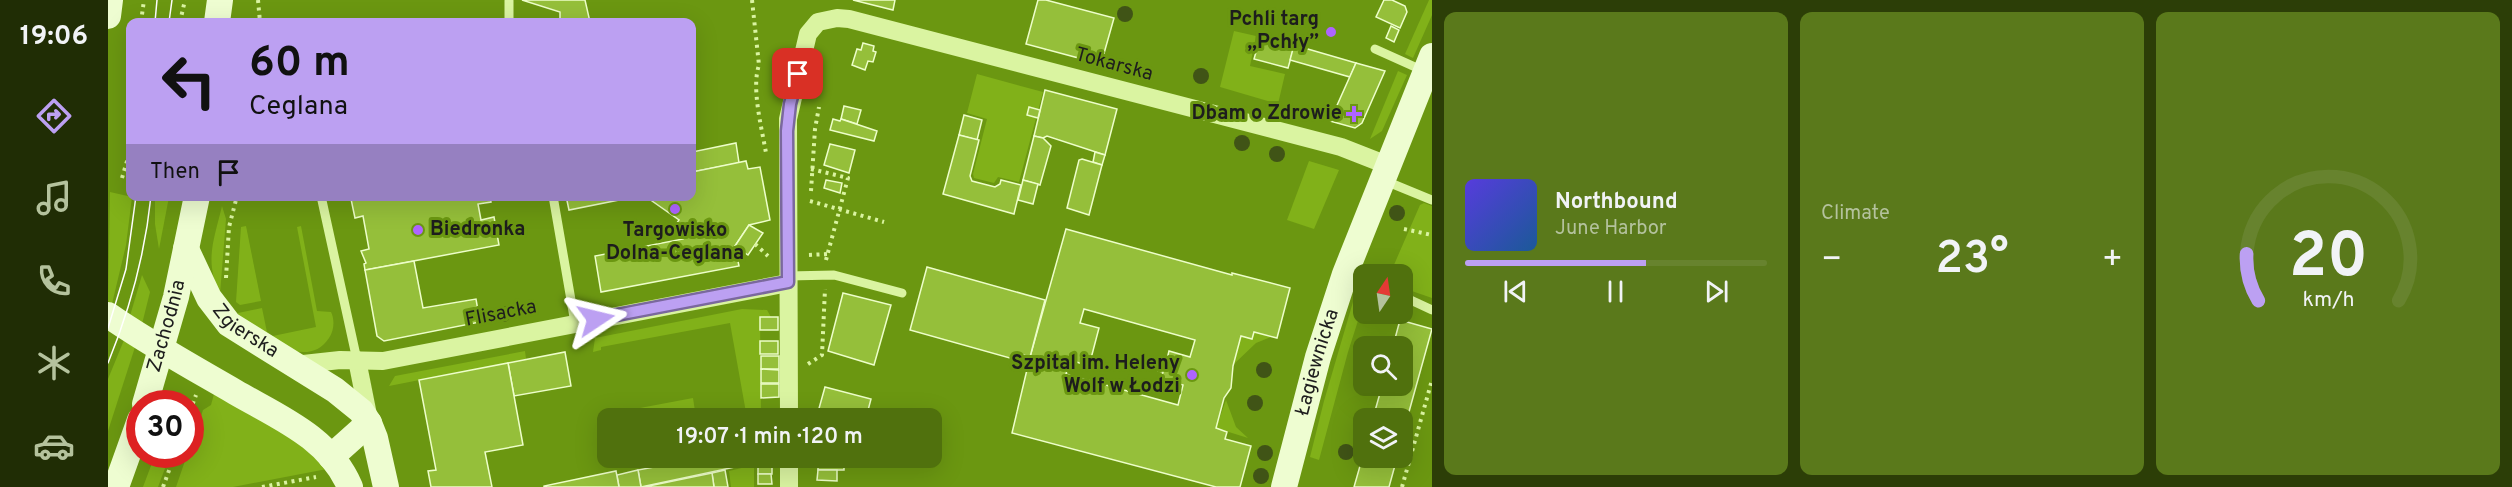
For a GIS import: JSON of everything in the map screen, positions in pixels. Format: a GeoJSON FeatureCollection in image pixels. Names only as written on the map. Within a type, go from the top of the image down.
{"type":"FeatureCollection","features":[{"type":"Feature","properties":{"kind":"street"},"geometry":{"type":"LineString","coordinates":[[108,16],[110,0]]}},
{"type":"Feature","properties":{"kind":"street"},"geometry":{"type":"LineString","coordinates":[[218,18],[220,0]]}},
{"type":"Feature","properties":{"kind":"street","name":"Tokarska"},"geometry":{"type":"LineString","coordinates":[[788,279],[787,131],[790,104],[811,28],[818,22],[827,20],[849,19],[1341,147],[1384,172]]}},
{"type":"Feature","properties":{"kind":"street","name":"Łagiewnicka"},"geometry":{"type":"LineString","coordinates":[[1358,264],[1384,172],[1430,64]]}},
{"type":"Feature","properties":{"kind":"street"},"geometry":{"type":"LineString","coordinates":[[186,249],[196,201]]}},
{"type":"Feature","properties":{"kind":"street","name":"Zachodnia"},"geometry":{"type":"LineString","coordinates":[[149,390],[186,249]]}},
{"type":"Feature","properties":{"kind":"street","name":"Zgierska"},"geometry":{"type":"LineString","coordinates":[[186,249],[202,286],[224,319],[245,336],[348,399],[369,423]]}},
{"type":"Feature","properties":{"kind":"street"},"geometry":{"type":"LineString","coordinates":[[788,279],[789,408]]}},
{"type":"Feature","properties":{"kind":"street","name":"Flisacka"},"geometry":{"type":"LineString","coordinates":[[292,365],[340,360],[383,361],[788,279]]}},
{"type":"Feature","properties":{"kind":"street","name":"Łagiewnicka"},"geometry":{"type":"LineString","coordinates":[[1284,487],[1318,357],[1353,279]]}},
{"type":"Feature","properties":{"kind":"street"},"geometry":{"type":"LineString","coordinates":[[108,315],[290,421],[324,467],[350,487]]}},
{"type":"Feature","properties":{"kind":"street","name":"Zgierska"},"geometry":{"type":"LineString","coordinates":[[357,360],[369,423],[379,452],[386,487]]}},
{"type":"Feature","properties":{"kind":"street"},"geometry":{"type":"LineString","coordinates":[[324,467],[369,423]]}},
{"type":"Feature","properties":{"kind":"street"},"geometry":{"type":"LineString","coordinates":[[116,487],[126,459]]}},
{"type":"Feature","properties":{"kind":"street"},"geometry":{"type":"LineString","coordinates":[[789,468],[789,487]]}},
{"type":"Feature","properties":{"kind":"lane"},"geometry":{"type":"LineString","coordinates":[[509,1],[509,18]]}},
{"type":"Feature","properties":{"kind":"lane"},"geometry":{"type":"LineString","coordinates":[[1375,49],[1430,64]]}},
{"type":"Feature","properties":{"kind":"lane"},"geometry":{"type":"LineString","coordinates":[[1384,172],[1432,200]]}},
{"type":"Feature","properties":{"kind":"lane"},"geometry":{"type":"LineString","coordinates":[[322,201],[357,360]]}},
{"type":"Feature","properties":{"kind":"lane"},"geometry":{"type":"LineString","coordinates":[[554,201],[574,323]]}},
{"type":"Feature","properties":{"kind":"lane"},"geometry":{"type":"LineString","coordinates":[[788,279],[834,275],[902,293]]}},
{"type":"Feature","properties":{"kind":"lane"},"geometry":{"type":"LineString","coordinates":[[1413,301],[1432,310]]}},
{"type":"Feature","properties":{"kind":"path"},"geometry":{"type":"LineString","coordinates":[[142,18],[144,0]]}},
{"type":"Feature","properties":{"kind":"path"},"geometry":{"type":"LineString","coordinates":[[181,18],[185,0]]}},
{"type":"Feature","properties":{"kind":"path"},"geometry":{"type":"LineString","coordinates":[[258,0],[260,18]]}},
{"type":"Feature","properties":{"kind":"path"},"geometry":{"type":"LineString","coordinates":[[122,178],[126,164]]}},
{"type":"Feature","properties":{"kind":"path"},"geometry":{"type":"LineString","coordinates":[[802,369],[822,355],[826,254],[848,178],[811,169]]}},
{"type":"Feature","properties":{"kind":"path"},"geometry":{"type":"LineString","coordinates":[[226,280],[230,227],[236,201]]}},
{"type":"Feature","properties":{"kind":"path"},"geometry":{"type":"LineString","coordinates":[[810,201],[884,222]]}},
{"type":"Feature","properties":{"kind":"path"},"geometry":{"type":"LineString","coordinates":[[1404,229],[1432,235]]}},
{"type":"Feature","properties":{"kind":"path"},"geometry":{"type":"LineString","coordinates":[[755,244],[770,259]]}},
{"type":"Feature","properties":{"kind":"path"},"geometry":{"type":"LineString","coordinates":[[809,255],[826,254]]}},
{"type":"Feature","properties":{"kind":"path"},"geometry":{"type":"LineString","coordinates":[[1402,487],[1432,380]]}},
{"type":"Feature","properties":{"kind":"path"},"geometry":{"type":"LineString","coordinates":[[262,487],[324,467]]}},
{"type":"Feature","properties":{"kind":"path"},"geometry":{"type":"LineString","coordinates":[[163,487],[170,468]]}},
{"type":"Feature","properties":{"kind":"green space"},"geometry":{"type":"Polygon","coordinates":[[[1429,0],[1432,0],[1432,15],[1413,58],[1405,54],[1429,0]]]}},
{"type":"Feature","properties":{"kind":"green space"},"geometry":{"type":"Polygon","coordinates":[[[1234,31],[1256,36],[1250,66],[1285,74],[1278,104],[1220,87],[1234,31]]]}},
{"type":"Feature","properties":{"kind":"green space"},"geometry":{"type":"Polygon","coordinates":[[[1398,71],[1407,75],[1382,131],[1370,139],[1398,71]]]}},
{"type":"Feature","properties":{"kind":"green space"},"geometry":{"type":"Polygon","coordinates":[[[977,74],[1043,92],[1019,182],[998,177],[994,183],[974,178],[973,174],[987,119],[967,113],[977,74]]]}},
{"type":"Feature","properties":{"kind":"green space"},"geometry":{"type":"Polygon","coordinates":[[[1309,161],[1339,170],[1314,229],[1287,220],[1309,161]]]}},
{"type":"Feature","properties":{"kind":"green space"},"geometry":{"type":"Polygon","coordinates":[[[110,192],[126,196],[126,201],[132,201],[126,245],[112,304],[108,301],[110,192]]]}},
{"type":"Feature","properties":{"kind":"green space"},"geometry":{"type":"Polygon","coordinates":[[[155,201],[168,201],[159,249],[155,224],[155,201]]]}},
{"type":"Feature","properties":{"kind":"green space"},"geometry":{"type":"Polygon","coordinates":[[[1424,203],[1432,206],[1432,298],[1413,291],[1413,264],[1394,264],[1420,205],[1424,203]]]}},
{"type":"Feature","properties":{"kind":"green space"},"geometry":{"type":"Polygon","coordinates":[[[222,206],[226,219],[220,294],[211,261],[222,206]]]}},
{"type":"Feature","properties":{"kind":"green space"},"geometry":{"type":"Polygon","coordinates":[[[246,226],[261,301],[240,305],[236,302],[241,227],[246,226]]]}},
{"type":"Feature","properties":{"kind":"green space"},"geometry":{"type":"Polygon","coordinates":[[[301,226],[317,311],[331,312],[333,322],[329,338],[319,348],[308,352],[282,347],[237,317],[238,313],[262,308],[268,337],[316,327],[297,227],[301,226]]]}},
{"type":"Feature","properties":{"kind":"green space"},"geometry":{"type":"Polygon","coordinates":[[[142,275],[150,292],[142,324],[130,316],[142,275]]]}},
{"type":"Feature","properties":{"kind":"green space"},"geometry":{"type":"Polygon","coordinates":[[[1353,302],[1353,324],[1357,324],[1319,460],[1310,457],[1353,302]]]}},
{"type":"Feature","properties":{"kind":"green space"},"geometry":{"type":"Polygon","coordinates":[[[742,309],[767,310],[771,317],[760,317],[761,408],[745,408],[730,323],[601,347],[601,350],[593,352],[595,338],[742,309]]]}},
{"type":"Feature","properties":{"kind":"green space"},"geometry":{"type":"Polygon","coordinates":[[[1254,332],[1271,337],[1256,343],[1234,364],[1241,336],[1252,339],[1254,332]]]}},
{"type":"Feature","properties":{"kind":"green space"},"geometry":{"type":"Polygon","coordinates":[[[124,340],[136,344],[108,431],[108,379],[124,340]]]}},
{"type":"Feature","properties":{"kind":"green space"},"geometry":{"type":"Polygon","coordinates":[[[525,351],[526,359],[389,386],[395,376],[525,351]]]}},
{"type":"Feature","properties":{"kind":"green space"},"geometry":{"type":"Polygon","coordinates":[[[214,394],[285,431],[327,469],[233,487],[176,487],[183,468],[204,468],[204,409],[211,405],[214,394]]]}},
{"type":"Feature","properties":{"kind":"green space"},"geometry":{"type":"Polygon","coordinates":[[[693,398],[694,408],[640,408],[693,398]]]}},
{"type":"Feature","properties":{"kind":"green space"},"geometry":{"type":"Polygon","coordinates":[[[1226,400],[1236,427],[1248,438],[1216,428],[1226,400]]]}},
{"type":"Feature","properties":{"kind":"green space"},"geometry":{"type":"Polygon","coordinates":[[[150,468],[165,468],[158,487],[143,487],[150,468]]]}},
{"type":"Feature","properties":{"kind":"green space"},"geometry":{"type":"Polygon","coordinates":[[[754,468],[754,487],[731,487],[729,471],[754,468]]]}},
{"type":"Feature","properties":{"kind":"building"},"geometry":{"type":"Polygon","coordinates":[[[522,0],[585,0],[589,18],[560,18],[560,12],[522,0]]]}},
{"type":"Feature","properties":{"kind":"building"},"geometry":{"type":"Polygon","coordinates":[[[853,0],[895,0],[893,10],[853,0]]]}},
{"type":"Feature","properties":{"kind":"building"},"geometry":{"type":"Polygon","coordinates":[[[1038,0],[1046,0],[1114,18],[1101,64],[1026,44],[1038,0]]]}},
{"type":"Feature","properties":{"kind":"building"},"geometry":{"type":"Polygon","coordinates":[[[1384,0],[1392,0],[1405,6],[1407,12],[1400,28],[1376,17],[1384,0]]]}},
{"type":"Feature","properties":{"kind":"building"},"geometry":{"type":"Polygon","coordinates":[[[1391,26],[1399,30],[1394,42],[1386,38],[1391,26]]]}},
{"type":"Feature","properties":{"kind":"building"},"geometry":{"type":"Polygon","coordinates":[[[1260,38],[1294,47],[1288,68],[1254,59],[1260,38]]]}},
{"type":"Feature","properties":{"kind":"building"},"geometry":{"type":"Polygon","coordinates":[[[863,43],[874,46],[873,51],[876,52],[873,62],[868,61],[865,70],[852,65],[857,49],[861,50],[863,43]]]}},
{"type":"Feature","properties":{"kind":"building"},"geometry":{"type":"Polygon","coordinates":[[[1294,45],[1356,63],[1350,77],[1290,60],[1294,45]]]}},
{"type":"Feature","properties":{"kind":"building"},"geometry":{"type":"Polygon","coordinates":[[[1356,63],[1385,71],[1362,123],[1355,128],[1330,121],[1356,63]]]}},
{"type":"Feature","properties":{"kind":"building"},"geometry":{"type":"Polygon","coordinates":[[[1045,90],[1117,109],[1105,155],[1047,136],[1043,138],[1034,136],[1045,90]]]}},
{"type":"Feature","properties":{"kind":"building"},"geometry":{"type":"Polygon","coordinates":[[[844,106],[861,110],[857,124],[841,119],[844,106]]]}},
{"type":"Feature","properties":{"kind":"building"},"geometry":{"type":"Polygon","coordinates":[[[1029,107],[1040,110],[1038,118],[1027,115],[1029,107]]]}},
{"type":"Feature","properties":{"kind":"building"},"geometry":{"type":"Polygon","coordinates":[[[964,115],[982,120],[977,140],[959,135],[964,115]]]}},
{"type":"Feature","properties":{"kind":"building"},"geometry":{"type":"Polygon","coordinates":[[[833,119],[840,121],[841,119],[877,131],[874,141],[830,130],[833,119]]]}},
{"type":"Feature","properties":{"kind":"building"},"geometry":{"type":"Polygon","coordinates":[[[959,135],[979,140],[970,176],[972,181],[995,187],[1000,184],[1001,180],[1021,185],[1014,214],[943,194],[959,135]]]}},
{"type":"Feature","properties":{"kind":"building"},"geometry":{"type":"Polygon","coordinates":[[[1034,136],[1043,138],[1051,146],[1040,185],[1023,180],[1034,136]]]}},
{"type":"Feature","properties":{"kind":"building"},"geometry":{"type":"Polygon","coordinates":[[[736,143],[739,163],[696,171],[696,151],[736,143]]]}},
{"type":"Feature","properties":{"kind":"building"},"geometry":{"type":"Polygon","coordinates":[[[830,144],[855,150],[849,173],[824,165],[830,144]]]}},
{"type":"Feature","properties":{"kind":"building"},"geometry":{"type":"Polygon","coordinates":[[[1095,152],[1105,155],[1102,165],[1093,162],[1095,152]]]}},
{"type":"Feature","properties":{"kind":"building"},"geometry":{"type":"Polygon","coordinates":[[[1079,160],[1102,165],[1089,215],[1067,208],[1079,160]]]}},
{"type":"Feature","properties":{"kind":"building"},"geometry":{"type":"Polygon","coordinates":[[[746,161],[748,169],[760,167],[770,220],[749,225],[735,246],[739,266],[601,292],[595,256],[683,239],[682,233],[674,227],[679,220],[652,201],[696,201],[696,171],[746,161]]]}},
{"type":"Feature","properties":{"kind":"building"},"geometry":{"type":"Polygon","coordinates":[[[826,180],[842,183],[840,193],[824,188],[826,180]]]}},
{"type":"Feature","properties":{"kind":"building"},"geometry":{"type":"Polygon","coordinates":[[[1023,180],[1038,184],[1033,204],[1018,200],[1023,180]]]}},
{"type":"Feature","properties":{"kind":"building"},"geometry":{"type":"Polygon","coordinates":[[[351,201],[491,201],[478,204],[481,220],[494,217],[499,245],[365,270],[364,264],[366,263],[361,251],[369,249],[363,216],[355,218],[351,201]]]}},
{"type":"Feature","properties":{"kind":"building"},"geometry":{"type":"Polygon","coordinates":[[[567,201],[614,201],[569,210],[567,201]]]}},
{"type":"Feature","properties":{"kind":"building"},"geometry":{"type":"Polygon","coordinates":[[[749,225],[763,233],[748,255],[735,246],[749,225]]]}},
{"type":"Feature","properties":{"kind":"building"},"geometry":{"type":"Polygon","coordinates":[[[1066,229],[1232,275],[1232,273],[1290,288],[1277,338],[1254,332],[1252,339],[1241,336],[1233,366],[1231,388],[1224,398],[1216,428],[1227,432],[1225,439],[1251,446],[1240,487],[1216,487],[1012,433],[1030,357],[1066,229]],[[1084,309],[1080,323],[1099,328],[1089,366],[1070,360],[1066,374],[1178,405],[1183,385],[1161,379],[1163,372],[1158,371],[1162,358],[1167,359],[1169,351],[1190,357],[1195,340],[1084,309]]]}},
{"type":"Feature","properties":{"kind":"building"},"geometry":{"type":"Polygon","coordinates":[[[414,261],[423,308],[476,299],[480,322],[384,341],[377,336],[365,270],[414,261]]]}},
{"type":"Feature","properties":{"kind":"building"},"geometry":{"type":"Polygon","coordinates":[[[927,267],[1045,300],[1030,357],[1023,355],[1021,361],[910,330],[927,267]]]}},
{"type":"Feature","properties":{"kind":"building"},"geometry":{"type":"Polygon","coordinates":[[[843,293],[891,305],[874,365],[828,351],[843,293]]]}},
{"type":"Feature","properties":{"kind":"building"},"geometry":{"type":"Polygon","coordinates":[[[760,317],[778,317],[778,330],[760,330],[760,317]]]}},
{"type":"Feature","properties":{"kind":"building"},"geometry":{"type":"Polygon","coordinates":[[[1399,324],[1413,324],[1432,329],[1410,408],[1376,408],[1379,396],[1413,396],[1413,336],[1396,336],[1399,324]]]}},
{"type":"Feature","properties":{"kind":"building"},"geometry":{"type":"Polygon","coordinates":[[[760,341],[778,341],[778,354],[760,354],[760,341]]]}},
{"type":"Feature","properties":{"kind":"building"},"geometry":{"type":"Polygon","coordinates":[[[565,352],[571,386],[514,396],[508,363],[565,352]]]}},
{"type":"Feature","properties":{"kind":"building"},"geometry":{"type":"Polygon","coordinates":[[[761,356],[779,356],[779,369],[761,369],[761,356]]]}},
{"type":"Feature","properties":{"kind":"building"},"geometry":{"type":"Polygon","coordinates":[[[508,363],[523,445],[485,452],[492,487],[431,487],[428,471],[436,470],[419,380],[508,363]]]}},
{"type":"Feature","properties":{"kind":"building"},"geometry":{"type":"Polygon","coordinates":[[[761,369],[779,370],[779,383],[761,383],[761,369]]]}},
{"type":"Feature","properties":{"kind":"building"},"geometry":{"type":"Polygon","coordinates":[[[761,384],[779,384],[779,397],[761,398],[761,384]]]}},
{"type":"Feature","properties":{"kind":"building"},"geometry":{"type":"Polygon","coordinates":[[[825,387],[871,399],[869,408],[819,408],[825,387]]]}},
{"type":"Feature","properties":{"kind":"building"},"geometry":{"type":"Polygon","coordinates":[[[649,468],[730,468],[641,487],[638,470],[649,468]]]}},
{"type":"Feature","properties":{"kind":"building"},"geometry":{"type":"Polygon","coordinates":[[[758,468],[772,468],[772,474],[758,474],[758,468]]]}},
{"type":"Feature","properties":{"kind":"building"},"geometry":{"type":"Polygon","coordinates":[[[818,468],[844,468],[844,470],[818,470],[818,468]]]}},
{"type":"Feature","properties":{"kind":"building"},"geometry":{"type":"Polygon","coordinates":[[[1359,468],[1394,468],[1389,487],[1354,487],[1359,468]]]}},
{"type":"Feature","properties":{"kind":"building"},"geometry":{"type":"Polygon","coordinates":[[[638,470],[641,487],[619,487],[617,475],[638,470]]]}},
{"type":"Feature","properties":{"kind":"building"},"geometry":{"type":"Polygon","coordinates":[[[725,470],[728,487],[714,487],[712,473],[725,470]]]}},
{"type":"Feature","properties":{"kind":"building"},"geometry":{"type":"Polygon","coordinates":[[[818,470],[837,470],[837,481],[817,480],[818,470]]]}},
{"type":"Feature","properties":{"kind":"building"},"geometry":{"type":"Polygon","coordinates":[[[616,471],[619,487],[544,487],[544,486],[616,471]]]}},
{"type":"Feature","properties":{"kind":"building"},"geometry":{"type":"Polygon","coordinates":[[[712,473],[714,487],[644,487],[712,473]]]}},
{"type":"Feature","properties":{"kind":"building"},"geometry":{"type":"Polygon","coordinates":[[[758,474],[771,474],[772,484],[758,484],[758,474]]]}},
{"type":"Feature","properties":{"kind":"tram line"},"geometry":{"type":"LineString","coordinates":[[155,18],[157,0]]}},
{"type":"Feature","properties":{"kind":"tram line"},"geometry":{"type":"LineString","coordinates":[[170,18],[172,0]]}},
{"type":"Feature","properties":{"kind":"tram line"},"geometry":{"type":"LineString","coordinates":[[108,328],[126,269],[135,201]]}},
{"type":"Feature","properties":{"kind":"tram line"},"geometry":{"type":"LineString","coordinates":[[108,363],[136,281],[150,201]]}},
{"type":"Feature","properties":{"kind":"place","name":"Pchli targ „Pchły”"},"geometry":{"type":"Point","coordinates":[1331,32]}},
{"type":"Feature","properties":{"kind":"place","name":"Dbam o Zdrowie"},"geometry":{"type":"Point","coordinates":[1354,114]}},
{"type":"Feature","properties":{"kind":"place","name":"Targowisko Dolna-Ceglana"},"geometry":{"type":"Point","coordinates":[675,209]}},
{"type":"Feature","properties":{"kind":"place","name":"Biedronka"},"geometry":{"type":"Point","coordinates":[418,230]}},
{"type":"Feature","properties":{"kind":"place","name":"Szpital im. Heleny Wolf w Łodzi"},"geometry":{"type":"Point","coordinates":[1192,375]}},
{"type":"Feature","properties":{"kind":"route"},"geometry":{"type":"LineString","coordinates":[[596,319],[788,282],[787,131],[790,104],[798,74]]}}]}
